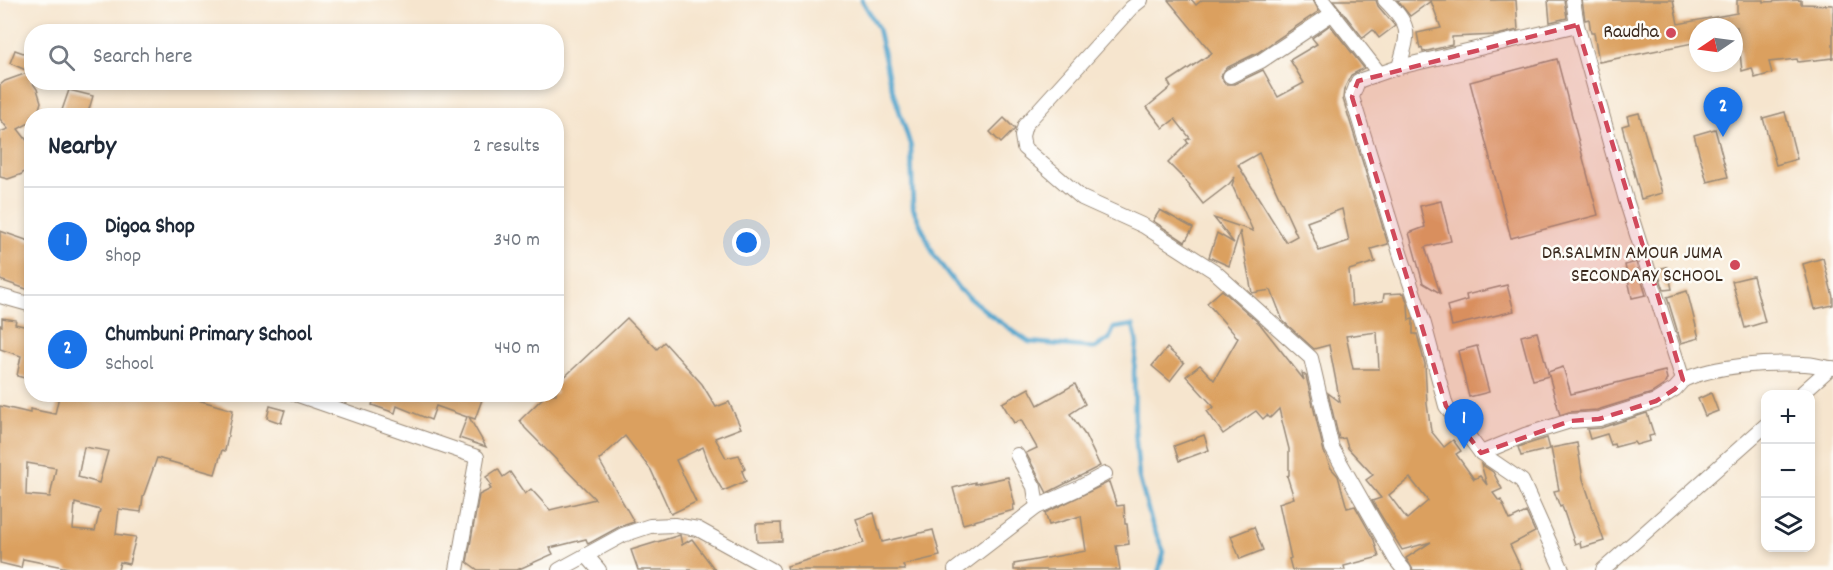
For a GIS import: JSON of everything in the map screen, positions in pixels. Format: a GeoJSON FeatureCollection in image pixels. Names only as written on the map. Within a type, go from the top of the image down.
{"type":"FeatureCollection","features":[{"type":"Feature","properties":{"kind":"street"},"geometry":{"type":"LineString","coordinates":[[1141,0],[1131,8],[1025,125],[1022,136],[1024,148],[1082,198],[1144,226],[1214,272],[1311,358],[1332,448],[1396,560],[1404,570]]}},
{"type":"Feature","properties":{"kind":"street"},"geometry":{"type":"LineString","coordinates":[[1322,0],[1379,74]]}},
{"type":"Feature","properties":{"kind":"street"},"geometry":{"type":"LineString","coordinates":[[1385,0],[1401,16],[1408,36],[1399,67]]}},
{"type":"Feature","properties":{"kind":"street"},"geometry":{"type":"LineString","coordinates":[[1573,0],[1577,25],[1626,200],[1683,380]]}},
{"type":"Feature","properties":{"kind":"street"},"geometry":{"type":"LineString","coordinates":[[1230,76],[1262,61],[1333,13]]}},
{"type":"Feature","properties":{"kind":"street"},"geometry":{"type":"LineString","coordinates":[[1562,570],[1522,480],[1481,453],[1446,406],[1424,324],[1352,97],[1358,81],[1399,67],[1577,25]]}},
{"type":"Feature","properties":{"kind":"street"},"geometry":{"type":"LineString","coordinates":[[0,296],[24,303]]}},
{"type":"Feature","properties":{"kind":"street"},"geometry":{"type":"LineString","coordinates":[[1481,453],[1525,435],[1570,421],[1599,419],[1656,401],[1675,389],[1683,380],[1703,373],[1770,364],[1807,364],[1832,368]]}},
{"type":"Feature","properties":{"kind":"street"},"geometry":{"type":"LineString","coordinates":[[1806,390],[1832,368]]}},
{"type":"Feature","properties":{"kind":"street"},"geometry":{"type":"LineString","coordinates":[[319,402],[477,457],[457,570]]}},
{"type":"Feature","properties":{"kind":"street"},"geometry":{"type":"LineString","coordinates":[[1603,570],[1761,429]]}},
{"type":"Feature","properties":{"kind":"street"},"geometry":{"type":"LineString","coordinates":[[1017,455],[1035,487],[1037,507]]}},
{"type":"Feature","properties":{"kind":"street"},"geometry":{"type":"LineString","coordinates":[[954,570],[1037,507],[1105,474]]}},
{"type":"Feature","properties":{"kind":"street"},"geometry":{"type":"LineString","coordinates":[[559,570],[623,535],[650,526],[674,525],[698,529],[772,570]]}},
{"type":"Feature","properties":{"kind":"street"},"geometry":{"type":"LineString","coordinates":[[586,555],[599,570]]}},
{"type":"Feature","properties":{"kind":"highlighted area"},"geometry":{"type":"Polygon","coordinates":[[[1577,25],[1683,380],[1675,389],[1656,401],[1599,419],[1570,421],[1481,453],[1446,406],[1352,97],[1358,81],[1577,25]]]}},
{"type":"Feature","properties":{"kind":"building"},"geometry":{"type":"Polygon","coordinates":[[[1168,0],[1192,0],[1196,5],[1202,0],[1313,0],[1319,11],[1257,53],[1226,68],[1221,76],[1225,84],[1234,84],[1263,70],[1278,97],[1304,83],[1290,60],[1317,44],[1312,38],[1330,25],[1364,68],[1351,75],[1344,89],[1343,99],[1388,244],[1371,249],[1375,262],[1349,270],[1352,306],[1383,301],[1384,294],[1404,293],[1409,320],[1413,319],[1413,334],[1417,334],[1425,364],[1431,431],[1444,447],[1453,440],[1461,451],[1456,454],[1474,479],[1480,476],[1487,485],[1481,464],[1493,472],[1502,489],[1493,493],[1499,501],[1501,500],[1510,520],[1526,512],[1535,532],[1510,545],[1522,570],[1413,570],[1406,558],[1431,542],[1402,550],[1372,501],[1381,498],[1366,480],[1373,475],[1348,448],[1345,438],[1339,439],[1328,393],[1340,402],[1329,345],[1314,349],[1283,321],[1271,290],[1252,293],[1240,231],[1229,266],[1209,257],[1217,233],[1234,243],[1214,218],[1253,231],[1232,185],[1235,177],[1203,204],[1190,185],[1168,163],[1188,143],[1186,140],[1190,138],[1175,119],[1163,128],[1147,107],[1171,87],[1168,82],[1212,53],[1168,0]],[[1259,153],[1238,165],[1286,242],[1297,236],[1259,153]],[[1342,209],[1307,222],[1319,251],[1349,241],[1342,209]],[[1377,332],[1346,336],[1353,369],[1379,369],[1377,332]],[[1410,478],[1389,495],[1407,519],[1428,501],[1410,478]]]}},
{"type":"Feature","properties":{"kind":"building"},"geometry":{"type":"Polygon","coordinates":[[[1333,0],[1376,0],[1378,6],[1395,26],[1379,38],[1373,30],[1363,38],[1333,0]]]}},
{"type":"Feature","properties":{"kind":"building"},"geometry":{"type":"Polygon","coordinates":[[[1397,0],[1516,0],[1518,30],[1497,35],[1452,37],[1452,45],[1423,52],[1422,48],[1420,49],[1417,33],[1441,28],[1431,1],[1410,16],[1397,0]]]}},
{"type":"Feature","properties":{"kind":"building"},"geometry":{"type":"Polygon","coordinates":[[[1548,0],[1564,0],[1567,18],[1550,22],[1548,0]]]}},
{"type":"Feature","properties":{"kind":"building"},"geometry":{"type":"Polygon","coordinates":[[[1582,0],[1673,0],[1678,24],[1689,22],[1689,44],[1599,62],[1594,33],[1591,33],[1589,19],[1585,20],[1582,0]]]}},
{"type":"Feature","properties":{"kind":"building"},"geometry":{"type":"Polygon","coordinates":[[[1737,0],[1764,0],[1764,2],[1801,0],[1801,4],[1833,5],[1833,58],[1798,62],[1797,59],[1769,62],[1772,73],[1755,78],[1752,68],[1743,71],[1743,18],[1710,18],[1737,13],[1737,0]]]}},
{"type":"Feature","properties":{"kind":"building"},"geometry":{"type":"Polygon","coordinates":[[[15,50],[24,53],[24,69],[10,63],[15,50]]]}},
{"type":"Feature","properties":{"kind":"building"},"geometry":{"type":"Polygon","coordinates":[[[1557,59],[1598,215],[1511,238],[1470,82],[1557,59]]]}},
{"type":"Feature","properties":{"kind":"building"},"geometry":{"type":"Polygon","coordinates":[[[24,74],[24,90],[37,90],[41,102],[39,108],[24,108],[24,126],[18,129],[24,137],[24,172],[8,179],[0,177],[0,132],[8,129],[0,119],[0,85],[24,74]]]}},
{"type":"Feature","properties":{"kind":"building"},"geometry":{"type":"Polygon","coordinates":[[[69,90],[93,96],[89,108],[63,108],[69,90]]]}},
{"type":"Feature","properties":{"kind":"building"},"geometry":{"type":"Polygon","coordinates":[[[1785,112],[1797,159],[1776,165],[1763,118],[1785,112]]]}},
{"type":"Feature","properties":{"kind":"building"},"geometry":{"type":"Polygon","coordinates":[[[1639,113],[1662,193],[1641,199],[1622,126],[1629,124],[1627,116],[1639,113]]]}},
{"type":"Feature","properties":{"kind":"building"},"geometry":{"type":"Polygon","coordinates":[[[1004,118],[1015,129],[1001,143],[990,132],[1004,118]]]}},
{"type":"Feature","properties":{"kind":"building"},"geometry":{"type":"Polygon","coordinates":[[[1715,129],[1728,177],[1707,182],[1694,135],[1715,129]]]}},
{"type":"Feature","properties":{"kind":"building"},"geometry":{"type":"Polygon","coordinates":[[[1441,201],[1451,241],[1425,247],[1440,293],[1423,283],[1409,233],[1425,227],[1420,206],[1441,201]]]}},
{"type":"Feature","properties":{"kind":"building"},"geometry":{"type":"Polygon","coordinates":[[[1160,210],[1193,228],[1185,242],[1153,221],[1160,210]]]}},
{"type":"Feature","properties":{"kind":"building"},"geometry":{"type":"Polygon","coordinates":[[[0,231],[24,239],[24,288],[0,280],[0,231]]]}},
{"type":"Feature","properties":{"kind":"building"},"geometry":{"type":"Polygon","coordinates":[[[1823,258],[1833,305],[1815,309],[1803,264],[1823,258]]]}},
{"type":"Feature","properties":{"kind":"building"},"geometry":{"type":"Polygon","coordinates":[[[1636,262],[1646,295],[1632,298],[1625,265],[1636,262]]]}},
{"type":"Feature","properties":{"kind":"building"},"geometry":{"type":"Polygon","coordinates":[[[1667,267],[1672,289],[1664,290],[1657,269],[1667,267]]]}},
{"type":"Feature","properties":{"kind":"building"},"geometry":{"type":"Polygon","coordinates":[[[1753,276],[1765,322],[1745,328],[1732,281],[1753,276]]]}},
{"type":"Feature","properties":{"kind":"building"},"geometry":{"type":"Polygon","coordinates":[[[1507,285],[1514,311],[1452,326],[1447,306],[1467,300],[1466,295],[1507,285]]]}},
{"type":"Feature","properties":{"kind":"building"},"geometry":{"type":"Polygon","coordinates":[[[1222,290],[1260,324],[1304,380],[1302,373],[1306,376],[1324,452],[1331,468],[1338,476],[1347,508],[1355,506],[1374,540],[1379,557],[1344,566],[1345,570],[1292,570],[1279,503],[1294,498],[1287,476],[1289,475],[1289,449],[1279,409],[1270,418],[1267,415],[1263,419],[1256,411],[1223,434],[1207,411],[1214,407],[1186,376],[1200,365],[1214,380],[1238,338],[1207,303],[1222,290]]]}},
{"type":"Feature","properties":{"kind":"building"},"geometry":{"type":"Polygon","coordinates":[[[1687,291],[1699,338],[1681,343],[1667,297],[1687,291]]]}},
{"type":"Feature","properties":{"kind":"building"},"geometry":{"type":"Polygon","coordinates":[[[2,318],[16,320],[15,324],[24,326],[24,378],[17,376],[21,356],[0,349],[0,325],[2,326],[2,318]]]}},
{"type":"Feature","properties":{"kind":"building"},"geometry":{"type":"Polygon","coordinates":[[[627,318],[657,349],[664,342],[702,384],[716,407],[729,402],[741,428],[715,438],[726,458],[739,455],[745,469],[742,471],[746,481],[723,491],[711,470],[703,447],[676,460],[696,502],[671,514],[651,470],[625,436],[599,460],[634,522],[619,527],[588,544],[586,539],[550,548],[553,554],[517,570],[478,570],[467,562],[479,495],[491,489],[486,477],[498,469],[503,477],[510,472],[525,494],[531,489],[550,510],[595,499],[525,428],[520,420],[539,402],[564,402],[564,377],[627,318]]]}},
{"type":"Feature","properties":{"kind":"building"},"geometry":{"type":"Polygon","coordinates":[[[1537,332],[1549,376],[1533,380],[1521,336],[1537,332]]]}},
{"type":"Feature","properties":{"kind":"building"},"geometry":{"type":"Polygon","coordinates":[[[1477,346],[1489,392],[1469,397],[1458,351],[1477,346]]]}},
{"type":"Feature","properties":{"kind":"building"},"geometry":{"type":"Polygon","coordinates":[[[1167,348],[1184,363],[1170,381],[1152,366],[1167,348]]]}},
{"type":"Feature","properties":{"kind":"building"},"geometry":{"type":"Polygon","coordinates":[[[1563,367],[1571,394],[1665,371],[1667,379],[1664,385],[1652,393],[1597,410],[1560,415],[1548,372],[1563,367]]]}},
{"type":"Feature","properties":{"kind":"building"},"geometry":{"type":"Polygon","coordinates":[[[1075,384],[1085,404],[1070,414],[1085,435],[1100,466],[1047,493],[1026,453],[1037,448],[1021,420],[1014,423],[1002,403],[1029,388],[1038,405],[1075,384]]]}},
{"type":"Feature","properties":{"kind":"building"},"geometry":{"type":"Polygon","coordinates":[[[1711,393],[1718,411],[1705,416],[1698,399],[1711,393]]]}},
{"type":"Feature","properties":{"kind":"building"},"geometry":{"type":"Polygon","coordinates":[[[58,402],[205,402],[233,410],[225,451],[222,450],[215,474],[157,458],[143,497],[141,512],[119,509],[116,534],[136,537],[129,564],[120,562],[118,570],[67,570],[68,568],[23,559],[21,568],[0,563],[0,406],[30,413],[30,409],[55,414],[58,402]],[[84,447],[78,477],[99,483],[108,451],[84,447]],[[27,463],[26,495],[50,497],[56,468],[27,463]],[[75,503],[73,529],[95,531],[100,510],[75,503]]]}},
{"type":"Feature","properties":{"kind":"building"},"geometry":{"type":"Polygon","coordinates":[[[373,402],[481,402],[475,419],[469,417],[486,447],[459,438],[467,417],[436,406],[431,420],[397,406],[395,413],[372,405],[373,402]]]}},
{"type":"Feature","properties":{"kind":"building"},"geometry":{"type":"Polygon","coordinates":[[[270,406],[285,410],[281,423],[267,418],[270,406]]]}},
{"type":"Feature","properties":{"kind":"building"},"geometry":{"type":"Polygon","coordinates":[[[1647,413],[1654,435],[1649,436],[1650,441],[1615,447],[1614,444],[1611,445],[1607,434],[1590,439],[1587,429],[1601,428],[1647,413]]]}},
{"type":"Feature","properties":{"kind":"building"},"geometry":{"type":"Polygon","coordinates":[[[1204,435],[1209,450],[1179,461],[1174,446],[1204,435]]]}},
{"type":"Feature","properties":{"kind":"building"},"geometry":{"type":"Polygon","coordinates":[[[1547,438],[1550,449],[1521,456],[1518,447],[1547,438]]]}},
{"type":"Feature","properties":{"kind":"building"},"geometry":{"type":"Polygon","coordinates":[[[1577,443],[1583,479],[1604,541],[1581,548],[1580,542],[1575,544],[1562,506],[1560,507],[1554,491],[1559,490],[1551,448],[1577,443]]]}},
{"type":"Feature","properties":{"kind":"building"},"geometry":{"type":"Polygon","coordinates":[[[1008,477],[1015,505],[1013,505],[1014,510],[963,524],[953,488],[1008,477]]]}},
{"type":"Feature","properties":{"kind":"building"},"geometry":{"type":"Polygon","coordinates":[[[1109,482],[1117,506],[1124,505],[1125,524],[1127,524],[1129,544],[1116,546],[1120,570],[1014,570],[1014,564],[1086,551],[1081,516],[1049,525],[1045,513],[1109,482]]]}},
{"type":"Feature","properties":{"kind":"building"},"geometry":{"type":"Polygon","coordinates":[[[874,513],[882,542],[933,530],[940,556],[903,565],[905,570],[788,570],[787,566],[864,543],[856,519],[874,513]]]}},
{"type":"Feature","properties":{"kind":"building"},"geometry":{"type":"Polygon","coordinates":[[[781,523],[782,541],[757,542],[756,524],[781,523]]]}},
{"type":"Feature","properties":{"kind":"building"},"geometry":{"type":"Polygon","coordinates":[[[1254,527],[1263,550],[1240,559],[1231,536],[1254,527]]]}},
{"type":"Feature","properties":{"kind":"building"},"geometry":{"type":"Polygon","coordinates":[[[680,535],[682,545],[692,539],[715,570],[638,570],[631,550],[680,535]]]}},
{"type":"Feature","properties":{"kind":"waterway"},"geometry":{"type":"LineString","coordinates":[[862,0],[878,28],[889,79],[911,147],[913,208],[934,255],[959,289],[1029,342],[1095,348],[1109,339],[1114,328],[1133,325],[1137,343],[1134,371],[1139,477],[1152,524],[1164,552],[1159,570]]}},
{"type":"Feature","properties":{"kind":"place","name":"Raudha"},"geometry":{"type":"Point","coordinates":[1671,33]}},
{"type":"Feature","properties":{"kind":"place","name":"Chumbuni Primary School"},"geometry":{"type":"Point","coordinates":[1723,137]}},
{"type":"Feature","properties":{"kind":"place","name":"DR.SALMIN AMOUR JUMA SECONDARY SCHOOL"},"geometry":{"type":"Point","coordinates":[1735,265]}},
{"type":"Feature","properties":{"kind":"place","name":"Digoa Shop"},"geometry":{"type":"Point","coordinates":[1464,449]}}]}
